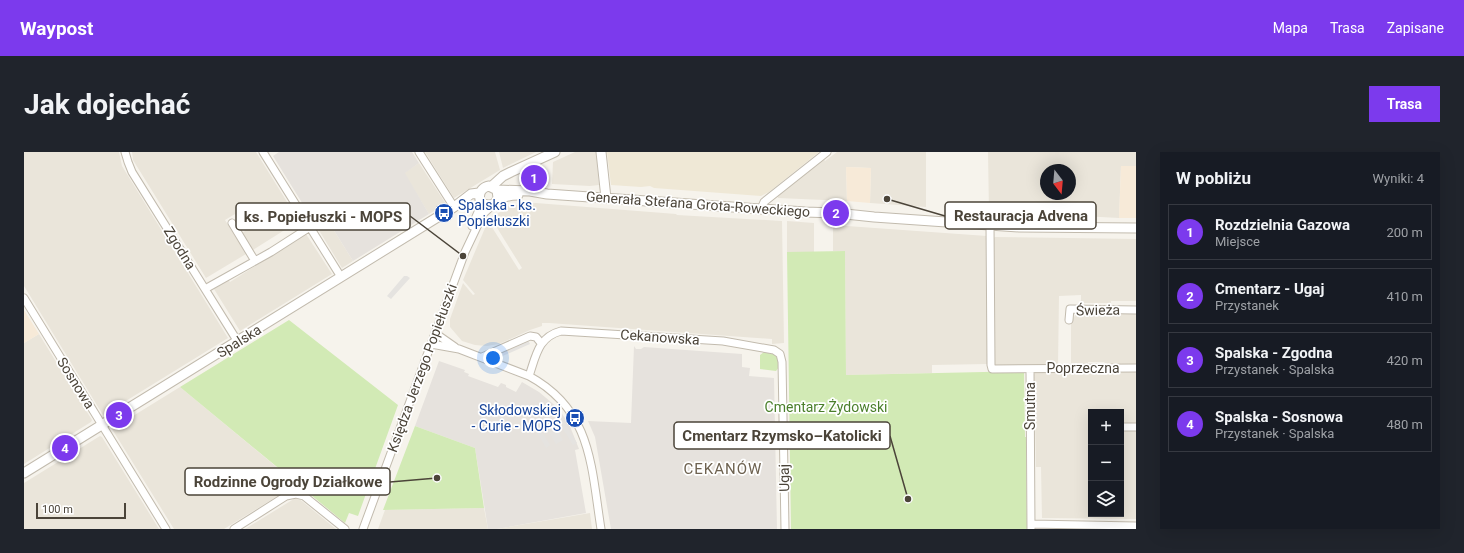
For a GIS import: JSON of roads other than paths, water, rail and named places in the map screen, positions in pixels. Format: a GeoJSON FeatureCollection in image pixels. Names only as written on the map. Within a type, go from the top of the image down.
{"type":"FeatureCollection","features":[{"type":"Feature","properties":{"kind":"street","name":"Zgodna"},"geometry":{"type":"LineString","coordinates":[[125,152],[132,172],[238,342]]}},
{"type":"Feature","properties":{"kind":"street"},"geometry":{"type":"LineString","coordinates":[[263,152],[341,277]]}},
{"type":"Feature","properties":{"kind":"street"},"geometry":{"type":"LineString","coordinates":[[419,152],[454,207]]}},
{"type":"Feature","properties":{"kind":"street"},"geometry":{"type":"LineString","coordinates":[[494,188],[504,176],[555,152]]}},
{"type":"Feature","properties":{"kind":"street"},"geometry":{"type":"LineString","coordinates":[[601,152],[606,198]]}},
{"type":"Feature","properties":{"kind":"street"},"geometry":{"type":"LineString","coordinates":[[761,209],[764,202],[827,152]]}},
{"type":"Feature","properties":{"kind":"street"},"geometry":{"type":"LineString","coordinates":[[483,188],[494,188],[498,198],[494,204],[487,205],[481,199],[483,188]]}},
{"type":"Feature","properties":{"kind":"street","name":"Generała Stefana Grota-Roweckiego"},"geometry":{"type":"LineString","coordinates":[[494,188],[547,194]]}},
{"type":"Feature","properties":{"kind":"street","name":"Spalska"},"geometry":{"type":"LineString","coordinates":[[24,473],[238,342],[454,207],[471,194],[481,199]]}},
{"type":"Feature","properties":{"kind":"street","name":"Generała Stefana Grota-Roweckiego"},"geometry":{"type":"LineString","coordinates":[[494,204],[501,199],[514,195],[547,194],[836,213],[990,225],[1136,228]]}},
{"type":"Feature","properties":{"kind":"street","name":"Księdza Jerzego Popiełuszki"},"geometry":{"type":"LineString","coordinates":[[465,252],[470,229],[481,199]]}},
{"type":"Feature","properties":{"kind":"street","name":"Księdza Jerzego Popiełuszki"},"geometry":{"type":"LineString","coordinates":[[363,529],[465,252],[483,214],[494,204]]}},
{"type":"Feature","properties":{"kind":"street"},"geometry":{"type":"LineString","coordinates":[[232,223],[254,261]]}},
{"type":"Feature","properties":{"kind":"street","name":"Smutna"},"geometry":{"type":"LineString","coordinates":[[990,225],[990,365],[996,370],[1030,369],[1031,527]]}},
{"type":"Feature","properties":{"kind":"street"},"geometry":{"type":"LineString","coordinates":[[205,289],[310,227]]}},
{"type":"Feature","properties":{"kind":"street","name":"Sosnowa"},"geometry":{"type":"LineString","coordinates":[[24,298],[166,529]]}},
{"type":"Feature","properties":{"kind":"street","name":"Świeża"},"geometry":{"type":"LineString","coordinates":[[1069,320],[1070,309],[1136,310]]}},
{"type":"Feature","properties":{"kind":"street","name":"Cekanowska"},"geometry":{"type":"LineString","coordinates":[[541,343],[553,333],[570,331],[722,341],[771,348],[780,354]]}},
{"type":"Feature","properties":{"kind":"street"},"geometry":{"type":"LineString","coordinates":[[435,333],[459,349]]}},
{"type":"Feature","properties":{"kind":"street"},"geometry":{"type":"LineString","coordinates":[[482,358],[530,336],[536,337],[541,343],[529,376]]}},
{"type":"Feature","properties":{"kind":"street"},"geometry":{"type":"LineString","coordinates":[[431,344],[459,349],[529,376],[537,380],[558,396],[575,418],[583,433],[589,458],[601,529]]}},
{"type":"Feature","properties":{"kind":"street","name":"Ugaj"},"geometry":{"type":"LineString","coordinates":[[780,354],[782,362],[785,529]]}},
{"type":"Feature","properties":{"kind":"street","name":"Poprzeczna"},"geometry":{"type":"LineString","coordinates":[[1030,369],[1136,368]]}},
{"type":"Feature","properties":{"kind":"street"},"geometry":{"type":"LineString","coordinates":[[1124,427],[1136,427]]}},
{"type":"Feature","properties":{"kind":"street"},"geometry":{"type":"LineString","coordinates":[[234,529],[286,496],[296,494],[304,496],[345,529]]}},
{"type":"Feature","properties":{"kind":"street"},"geometry":{"type":"LineString","coordinates":[[1031,527],[1136,526]]}},
{"type":"Feature","properties":{"kind":"place","name":"Rozdzielnia Gazowa"},"geometry":{"type":"Point","coordinates":[534,178]}},
{"type":"Feature","properties":{"kind":"place","name":"Restauracja Advena"},"geometry":{"type":"Point","coordinates":[887,199]}},
{"type":"Feature","properties":{"kind":"place","name":"Spalska - ks. Popiełuszki"},"geometry":{"type":"Point","coordinates":[444,213]}},
{"type":"Feature","properties":{"kind":"place","name":"Cmentarz - Ugaj"},"geometry":{"type":"Point","coordinates":[836,213]}},
{"type":"Feature","properties":{"kind":"place","name":"ks. Popiełuszki - MOPS"},"geometry":{"type":"Point","coordinates":[463,256]}},
{"type":"Feature","properties":{"kind":"place","name":"Spalska - Zgodna"},"geometry":{"type":"Point","coordinates":[119,415]}},
{"type":"Feature","properties":{"kind":"place","name":"Skłodowskiej - Curie - MOPS"},"geometry":{"type":"Point","coordinates":[575,418]}},
{"type":"Feature","properties":{"kind":"place","name":"Spalska - Sosnowa"},"geometry":{"type":"Point","coordinates":[65,448]}},
{"type":"Feature","properties":{"kind":"place","name":"Rodzinne Ogrody Działkowe"},"geometry":{"type":"Point","coordinates":[437,478]}},
{"type":"Feature","properties":{"kind":"place","name":"Cmentarz Rzymsko–Katolicki"},"geometry":{"type":"Point","coordinates":[908,499]}},
{"type":"Feature","properties":{"kind":"district","name":"CEKANÓW"},"geometry":{"type":"Point","coordinates":[723,469]}},
{"type":"Feature","properties":{"kind":"park label","name":"Cmentarz Żydowski"},"geometry":{"type":"Point","coordinates":[826,407]}}]}
